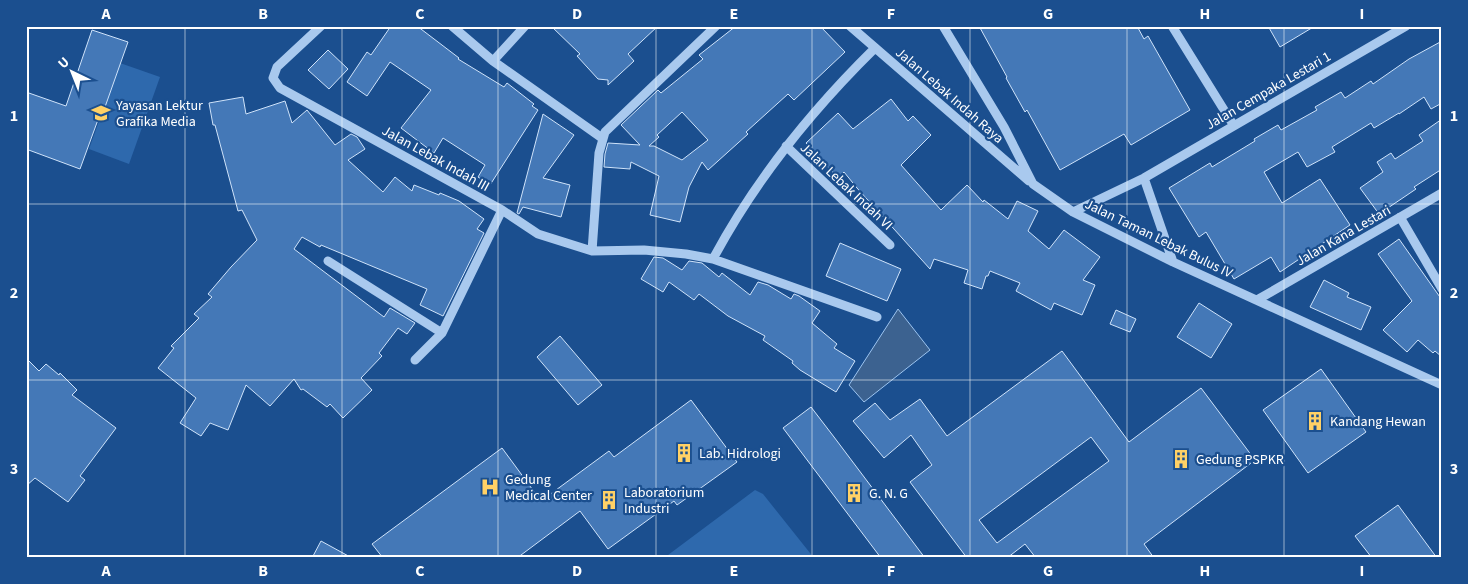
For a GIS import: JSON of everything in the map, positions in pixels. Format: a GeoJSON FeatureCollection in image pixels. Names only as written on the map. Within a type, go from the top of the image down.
{"type":"FeatureCollection","features":[{"type":"Feature","properties":{"kind":"street","name":"Jalan Lebak Indah III"},"geometry":{"type":"LineString","coordinates":[[321,26],[277,66],[273,78],[280,88],[502,210],[538,234],[592,251],[644,250],[713,259],[876,317]]}},
{"type":"Feature","properties":{"kind":"street"},"geometry":{"type":"LineString","coordinates":[[452,26],[492,61],[602,138]]}},
{"type":"Feature","properties":{"kind":"street"},"geometry":{"type":"LineString","coordinates":[[492,61],[525,26]]}},
{"type":"Feature","properties":{"kind":"street"},"geometry":{"type":"LineString","coordinates":[[592,251],[599,153],[602,138],[608,127],[716,26]]}},
{"type":"Feature","properties":{"kind":"street","name":"Jalan Lebak Indah Raya"},"geometry":{"type":"LineString","coordinates":[[850,26],[1033,184]]}},
{"type":"Feature","properties":{"kind":"street","name":"Jalan Taman Lebak Bulus IV"},"geometry":{"type":"LineString","coordinates":[[944,26],[1004,127],[1033,184],[1073,212],[1174,262],[1442,385]]}},
{"type":"Feature","properties":{"kind":"street"},"geometry":{"type":"LineString","coordinates":[[1172,26],[1234,126]]}},
{"type":"Feature","properties":{"kind":"street","name":"Jalan Cempaka Lestari 1"},"geometry":{"type":"LineString","coordinates":[[1073,212],[1144,178],[1406,26]]}},
{"type":"Feature","properties":{"kind":"street","name":"Jalan Lebak Indah VI"},"geometry":{"type":"LineString","coordinates":[[713,259],[745,204],[786,146],[875,48]]}},
{"type":"Feature","properties":{"kind":"street","name":"Jalan Lebak Indah VI"},"geometry":{"type":"LineString","coordinates":[[786,146],[890,245]]}},
{"type":"Feature","properties":{"kind":"street"},"geometry":{"type":"LineString","coordinates":[[1144,178],[1174,262]]}},
{"type":"Feature","properties":{"kind":"street","name":"Jalan Kana Lestari"},"geometry":{"type":"LineString","coordinates":[[1257,300],[1442,193]]}},
{"type":"Feature","properties":{"kind":"street"},"geometry":{"type":"LineString","coordinates":[[415,360],[442,333],[502,210]]}},
{"type":"Feature","properties":{"kind":"street"},"geometry":{"type":"LineString","coordinates":[[1400,217],[1442,289]]}},
{"type":"Feature","properties":{"kind":"street"},"geometry":{"type":"LineString","coordinates":[[328,261],[442,333]]}},
{"type":"Feature","properties":{"kind":"shaded area"},"geometry":{"type":"Polygon","coordinates":[[[120,63],[160,77],[129,164],[89,149],[120,63]]]}},
{"type":"Feature","properties":{"kind":"shaded area"},"geometry":{"type":"Polygon","coordinates":[[[898,309],[930,350],[864,402],[849,385],[898,309]]]}},
{"type":"Feature","properties":{"kind":"shaded area"},"geometry":{"type":"Polygon","coordinates":[[[755,490],[763,494],[814,558],[664,558],[755,490]]]}},
{"type":"Feature","properties":{"kind":"building"},"geometry":{"type":"Polygon","coordinates":[[[391,26],[417,26],[458,59],[504,87],[507,83],[534,104],[532,106],[538,110],[490,185],[478,177],[485,165],[443,138],[434,153],[401,128],[431,90],[390,62],[367,96],[347,82],[367,52],[371,55],[391,26]]]}},
{"type":"Feature","properties":{"kind":"building"},"geometry":{"type":"Polygon","coordinates":[[[551,26],[658,26],[628,54],[634,61],[608,85],[608,80],[598,79],[577,56],[580,54],[551,26]]]}},
{"type":"Feature","properties":{"kind":"building"},"geometry":{"type":"Polygon","coordinates":[[[736,26],[820,26],[845,52],[794,100],[788,94],[708,170],[702,162],[689,187],[680,222],[650,215],[659,176],[631,162],[630,169],[604,167],[605,154],[608,143],[640,145],[621,125],[658,90],[661,93],[703,59],[699,55],[736,26]],[[682,112],[657,135],[659,137],[649,146],[654,146],[682,160],[708,140],[682,112]]]}},
{"type":"Feature","properties":{"kind":"building"},"geometry":{"type":"Polygon","coordinates":[[[979,26],[1137,26],[1144,39],[1148,36],[1190,110],[1131,145],[1124,134],[1060,170],[1027,110],[1025,112],[979,26]]]}},
{"type":"Feature","properties":{"kind":"building"},"geometry":{"type":"Polygon","coordinates":[[[1268,26],[1315,26],[1280,47],[1268,26]]]}},
{"type":"Feature","properties":{"kind":"building"},"geometry":{"type":"Polygon","coordinates":[[[92,30],[128,42],[80,169],[26,149],[26,92],[66,106],[92,30]]]}},
{"type":"Feature","properties":{"kind":"building"},"geometry":{"type":"Polygon","coordinates":[[[1442,41],[1442,103],[1431,109],[1424,97],[1374,128],[1371,123],[1332,147],[1335,152],[1307,167],[1298,152],[1264,172],[1282,203],[1320,179],[1350,225],[1280,272],[1271,257],[1234,279],[1206,232],[1199,237],[1169,188],[1210,163],[1212,167],[1278,125],[1281,130],[1317,110],[1315,107],[1341,92],[1345,98],[1371,81],[1373,84],[1409,59],[1442,41]]]}},
{"type":"Feature","properties":{"kind":"building"},"geometry":{"type":"Polygon","coordinates":[[[328,50],[348,69],[329,89],[308,70],[328,50]]]}},
{"type":"Feature","properties":{"kind":"building"},"geometry":{"type":"Polygon","coordinates":[[[243,97],[246,114],[285,101],[292,123],[307,110],[335,145],[351,134],[357,137],[365,149],[348,160],[383,192],[395,177],[412,191],[414,185],[439,195],[440,193],[459,201],[484,219],[477,229],[484,233],[443,316],[420,305],[427,289],[321,245],[320,247],[302,237],[294,249],[384,317],[390,308],[415,323],[407,334],[398,328],[379,353],[382,356],[361,378],[372,390],[343,418],[330,404],[327,407],[303,389],[301,390],[294,379],[270,406],[246,385],[228,430],[210,423],[201,436],[180,423],[196,398],[158,368],[174,348],[171,346],[199,318],[194,314],[212,297],[208,294],[257,240],[242,210],[238,211],[215,125],[213,125],[209,103],[243,97]]]}},
{"type":"Feature","properties":{"kind":"building"},"geometry":{"type":"Polygon","coordinates":[[[891,99],[908,121],[913,116],[931,135],[901,165],[941,210],[967,185],[983,202],[984,200],[1008,219],[1017,201],[1038,211],[1028,231],[1049,249],[1064,230],[1100,257],[1083,280],[1095,285],[1082,315],[1054,303],[1051,310],[1016,291],[1020,283],[990,271],[988,276],[986,276],[982,289],[964,283],[968,270],[934,259],[930,269],[844,172],[838,178],[806,143],[838,113],[853,129],[891,99]]]}},
{"type":"Feature","properties":{"kind":"building"},"geometry":{"type":"Polygon","coordinates":[[[543,114],[574,135],[543,178],[570,185],[561,217],[523,207],[519,214],[517,213],[543,114]]]}},
{"type":"Feature","properties":{"kind":"building"},"geometry":{"type":"Polygon","coordinates":[[[1442,119],[1442,169],[1414,187],[1416,189],[1379,214],[1360,188],[1383,172],[1377,162],[1391,153],[1395,159],[1423,141],[1419,135],[1442,119]]]}},
{"type":"Feature","properties":{"kind":"building"},"geometry":{"type":"Polygon","coordinates":[[[1399,239],[1442,300],[1442,357],[1435,351],[1433,353],[1418,340],[1407,352],[1383,330],[1412,301],[1378,254],[1399,239]]]}},
{"type":"Feature","properties":{"kind":"building"},"geometry":{"type":"Polygon","coordinates":[[[840,243],[901,269],[887,301],[826,276],[840,243]]]}},
{"type":"Feature","properties":{"kind":"building"},"geometry":{"type":"Polygon","coordinates":[[[654,257],[663,258],[682,270],[689,261],[702,263],[719,277],[722,273],[750,295],[758,282],[768,285],[791,299],[794,294],[799,296],[820,311],[812,323],[837,344],[834,348],[855,361],[836,392],[800,370],[792,363],[793,361],[763,340],[765,336],[728,316],[699,294],[694,300],[669,282],[663,292],[641,279],[654,257]]]}},
{"type":"Feature","properties":{"kind":"building"},"geometry":{"type":"Polygon","coordinates":[[[1324,280],[1349,293],[1347,297],[1371,307],[1361,330],[1310,307],[1324,280]]]}},
{"type":"Feature","properties":{"kind":"building"},"geometry":{"type":"Polygon","coordinates":[[[1199,303],[1232,324],[1211,358],[1177,337],[1199,303]]]}},
{"type":"Feature","properties":{"kind":"building"},"geometry":{"type":"Polygon","coordinates":[[[1116,310],[1136,319],[1130,332],[1110,324],[1116,310]]]}},
{"type":"Feature","properties":{"kind":"building"},"geometry":{"type":"Polygon","coordinates":[[[560,336],[602,385],[578,405],[537,357],[560,336]]]}},
{"type":"Feature","properties":{"kind":"building"},"geometry":{"type":"Polygon","coordinates":[[[1062,351],[1129,442],[1201,388],[1255,460],[1144,544],[1154,558],[1036,558],[1025,544],[1007,558],[967,558],[910,482],[932,465],[911,435],[884,458],[853,421],[875,403],[890,420],[920,399],[947,436],[1062,351]],[[1091,437],[979,520],[997,543],[1109,461],[1091,437]]]}},
{"type":"Feature","properties":{"kind":"building"},"geometry":{"type":"Polygon","coordinates":[[[26,358],[39,371],[46,364],[59,375],[60,373],[77,390],[72,395],[116,428],[80,476],[85,480],[68,502],[35,478],[26,486],[26,358]]]}},
{"type":"Feature","properties":{"kind":"building","name":"Kandang Hewan"},"geometry":{"type":"Polygon","coordinates":[[[1321,369],[1366,432],[1308,473],[1263,410],[1321,369]]]}},
{"type":"Feature","properties":{"kind":"building"},"geometry":{"type":"Polygon","coordinates":[[[691,400],[737,462],[677,505],[674,501],[608,549],[580,511],[517,558],[383,558],[372,544],[502,448],[541,501],[609,451],[614,457],[691,400]]]}},
{"type":"Feature","properties":{"kind":"building","name":"G. N. G"},"geometry":{"type":"Polygon","coordinates":[[[811,407],[925,558],[881,558],[783,428],[811,407]]]}},
{"type":"Feature","properties":{"kind":"building"},"geometry":{"type":"Polygon","coordinates":[[[1398,505],[1437,558],[1372,558],[1355,536],[1398,505]]]}},
{"type":"Feature","properties":{"kind":"building"},"geometry":{"type":"Polygon","coordinates":[[[321,541],[352,558],[312,558],[321,541]]]}},
{"type":"Feature","properties":{"kind":"place","name":"Yayasan Lektur Grafika Media"},"geometry":{"type":"Point","coordinates":[101,113]}},
{"type":"Feature","properties":{"kind":"place","name":"Kandang Hewan"},"geometry":{"type":"Point","coordinates":[1315,421]}},
{"type":"Feature","properties":{"kind":"place","name":"Lab. Hidrologi"},"geometry":{"type":"Point","coordinates":[684,453]}},
{"type":"Feature","properties":{"kind":"place","name":"Gedung PSPKR"},"geometry":{"type":"Point","coordinates":[1181,459]}},
{"type":"Feature","properties":{"kind":"place","name":"Gedung Medical Center"},"geometry":{"type":"Point","coordinates":[490,487]}},
{"type":"Feature","properties":{"kind":"place","name":"G. N. G"},"geometry":{"type":"Point","coordinates":[854,493]}},
{"type":"Feature","properties":{"kind":"place","name":"Laboratorium Industri"},"geometry":{"type":"Point","coordinates":[609,500]}}]}
